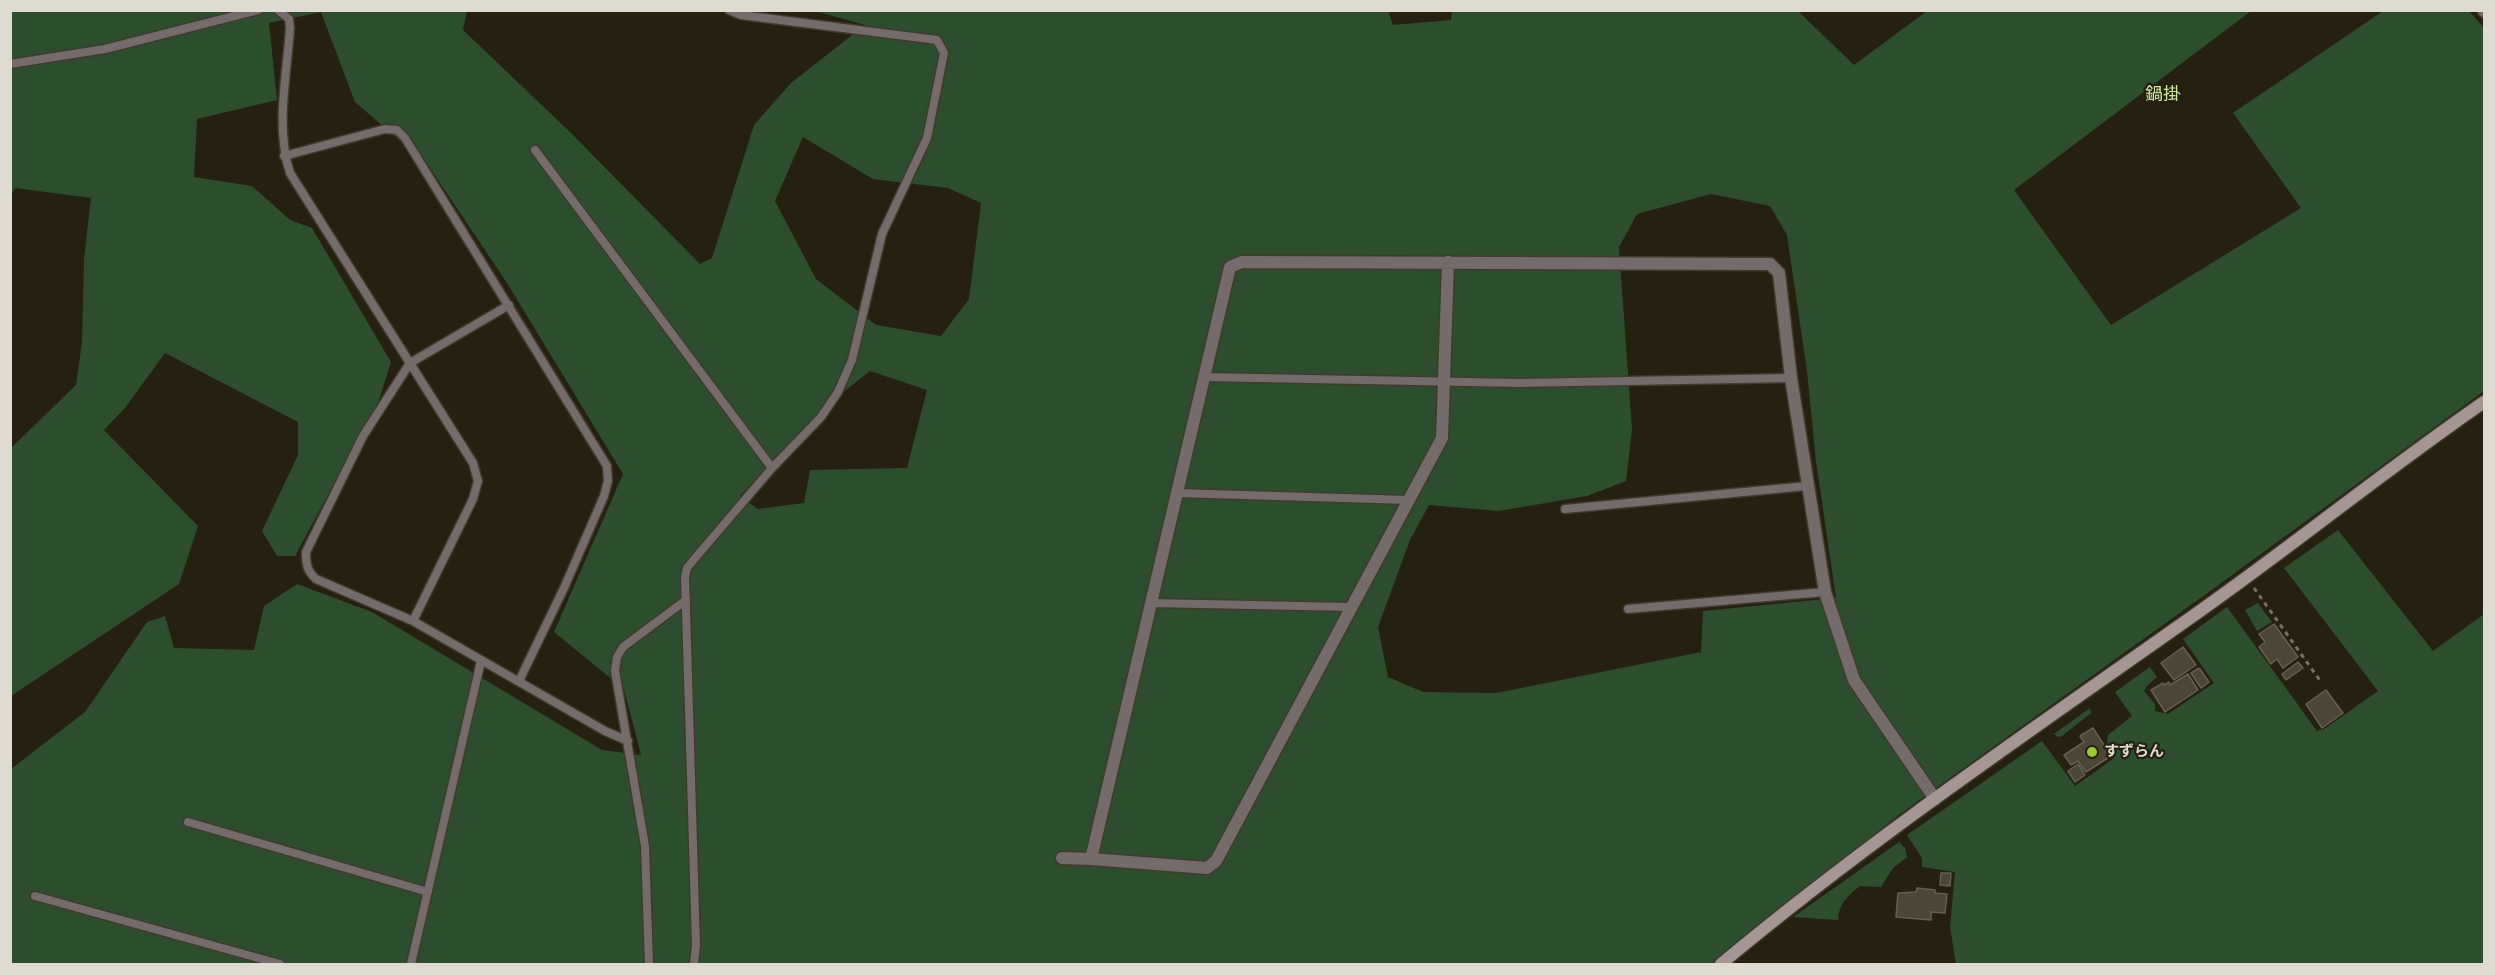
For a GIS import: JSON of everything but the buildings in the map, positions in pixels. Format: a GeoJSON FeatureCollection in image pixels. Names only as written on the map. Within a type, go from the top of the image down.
{"type":"FeatureCollection","features":[{"type":"Feature","properties":{"kind":"street"},"geometry":{"type":"LineString","coordinates":[[1091,859],[1230,267],[1242,262],[1770,264],[1779,273],[1791,378],[1825,592],[1854,680],[1935,799]]}},
{"type":"Feature","properties":{"kind":"street"},"geometry":{"type":"LineString","coordinates":[[1062,858],[1207,868],[1216,861],[1442,438],[1448,262]]}},
{"type":"Feature","properties":{"kind":"street"},"geometry":{"type":"LineString","coordinates":[[1721,964],[1935,799],[2247,578],[2484,402]]}},
{"type":"Feature","properties":{"kind":"lane"},"geometry":{"type":"LineString","coordinates":[[10,64],[105,49],[258,10]]}},
{"type":"Feature","properties":{"kind":"lane"},"geometry":{"type":"LineString","coordinates":[[278,10],[288,19],[290,28],[282,137],[284,156],[290,173],[473,463],[478,482],[473,499],[414,621]]}},
{"type":"Feature","properties":{"kind":"lane"},"geometry":{"type":"LineString","coordinates":[[694,964],[696,945],[687,568],[772,468],[821,417],[838,392],[852,360],[882,234],[927,138],[944,53],[937,39],[741,15],[729,10]]}},
{"type":"Feature","properties":{"kind":"lane"},"geometry":{"type":"LineString","coordinates":[[284,156],[385,129],[397,130],[405,138],[509,304],[607,466],[608,481],[604,496],[564,588],[519,681]]}},
{"type":"Feature","properties":{"kind":"lane"},"geometry":{"type":"LineString","coordinates":[[535,150],[772,468]]}},
{"type":"Feature","properties":{"kind":"lane"},"geometry":{"type":"LineString","coordinates":[[509,304],[410,363],[363,436],[306,552],[306,563],[309,572],[316,579],[414,621],[480,661],[605,731],[628,741]]}},
{"type":"Feature","properties":{"kind":"lane"},"geometry":{"type":"LineString","coordinates":[[1204,377],[1519,383],[1791,378]]}},
{"type":"Feature","properties":{"kind":"lane"},"geometry":{"type":"LineString","coordinates":[[1565,509],[1808,486]]}},
{"type":"Feature","properties":{"kind":"lane"},"geometry":{"type":"LineString","coordinates":[[1177,493],[1409,500]]}},
{"type":"Feature","properties":{"kind":"lane"},"geometry":{"type":"LineString","coordinates":[[1628,609],[1825,592]]}},
{"type":"Feature","properties":{"kind":"lane"},"geometry":{"type":"LineString","coordinates":[[649,964],[645,846],[615,671],[617,657],[623,647],[686,600]]}},
{"type":"Feature","properties":{"kind":"lane"},"geometry":{"type":"LineString","coordinates":[[1151,603],[1352,607]]}},
{"type":"Feature","properties":{"kind":"lane"},"geometry":{"type":"LineString","coordinates":[[411,964],[480,661]]}},
{"type":"Feature","properties":{"kind":"lane"},"geometry":{"type":"LineString","coordinates":[[188,822],[428,892]]}},
{"type":"Feature","properties":{"kind":"lane"},"geometry":{"type":"LineString","coordinates":[[35,896],[280,964]]}},
{"type":"Feature","properties":{"kind":"path"},"geometry":{"type":"LineString","coordinates":[[2247,578],[2321,682]]}},
{"type":"Feature","properties":{"kind":"green space"},"geometry":{"type":"Polygon","coordinates":[[[1388,10],[1393,25],[1451,20],[1452,10],[1798,11],[1854,65],[1927,11],[2251,11],[2014,190],[2111,325],[2301,208],[2233,113],[2383,11],[2469,11],[2484,28],[2484,391],[1900,814],[1711,964],[11,964],[11,769],[85,712],[147,622],[165,616],[174,648],[254,650],[264,606],[297,584],[372,612],[602,750],[641,755],[624,689],[554,632],[623,474],[507,283],[428,165],[355,102],[321,12],[269,23],[277,100],[197,119],[194,177],[252,186],[290,220],[312,228],[391,362],[379,400],[295,556],[277,556],[262,531],[298,455],[298,422],[165,353],[125,408],[104,430],[198,526],[179,584],[11,696],[11,448],[76,385],[82,342],[84,260],[91,198],[15,188],[11,195],[11,11],[467,11],[463,30],[570,132],[700,264],[712,258],[754,125],[791,83],[865,25],[815,11],[1388,10]],[[803,137],[775,201],[816,279],[876,325],[941,336],[969,299],[981,203],[948,188],[873,179],[803,137]],[[1711,194],[1637,214],[1619,247],[1632,429],[1626,481],[1587,496],[1499,511],[1429,505],[1410,540],[1378,627],[1388,677],[1423,692],[1496,693],[1701,652],[1703,611],[1836,598],[1787,235],[1770,206],[1711,194]],[[870,371],[823,408],[740,496],[758,509],[804,503],[810,470],[907,468],[927,390],[870,371]]]}},
{"type":"Feature","properties":{"kind":"green space"},"geometry":{"type":"Polygon","coordinates":[[[2338,530],[2433,651],[2484,614],[2484,964],[1956,964],[1950,927],[1955,872],[1922,867],[1922,858],[1907,835],[2042,741],[2075,786],[2113,759],[2115,755],[2107,743],[2108,735],[2132,716],[2115,692],[2150,667],[2157,677],[2144,691],[2155,704],[2155,711],[2168,714],[2214,683],[2183,639],[2227,607],[2317,731],[2324,729],[2378,691],[2284,568],[2338,530]]]}},
{"type":"Feature","properties":{"kind":"green space"},"geometry":{"type":"Polygon","coordinates":[[[2258,603],[2272,622],[2257,631],[2245,610],[2258,603]]]}},
{"type":"Feature","properties":{"kind":"green space"},"geometry":{"type":"Polygon","coordinates":[[[2090,708],[2091,713],[2062,736],[2058,737],[2054,734],[2090,708]]]}},
{"type":"Feature","properties":{"kind":"green space"},"geometry":{"type":"Polygon","coordinates":[[[1899,842],[1905,848],[1907,857],[1893,868],[1881,887],[1860,886],[1852,893],[1844,901],[1838,920],[1793,917],[1899,842]]]}},
{"type":"Feature","properties":{"kind":"place","name":"すずらん"},"geometry":{"type":"Point","coordinates":[2092,752]}},
{"type":"Feature","properties":{"kind":"district","name":"鍋掛"},"geometry":{"type":"Point","coordinates":[2163,95]}}]}
